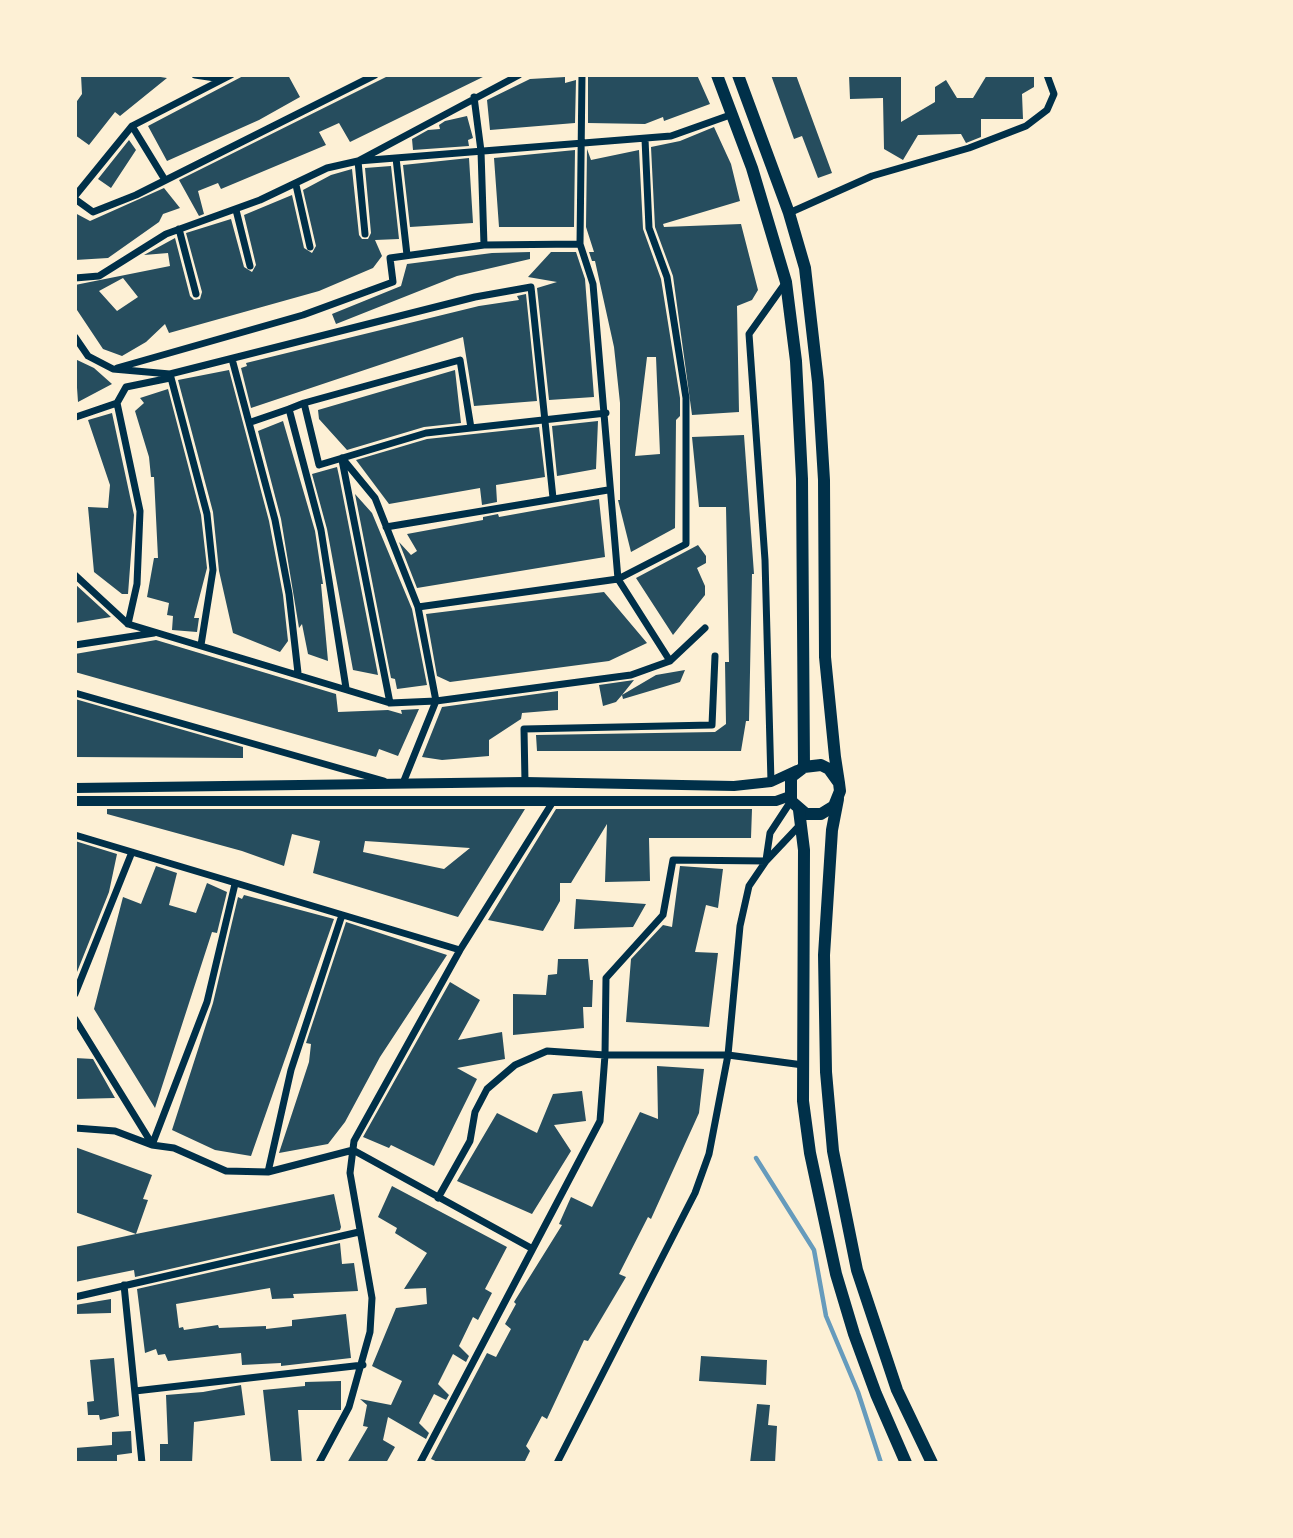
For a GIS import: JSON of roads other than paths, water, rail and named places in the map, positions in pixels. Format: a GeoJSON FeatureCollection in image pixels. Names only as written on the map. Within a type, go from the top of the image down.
{"type":"FeatureCollection","features":[{"type":"Feature","properties":{"kind":"main road"},"geometry":{"type":"LineString","coordinates":[[717,75],[733,114],[786,282],[796,360],[802,479],[801,768],[789,785],[797,809],[804,849],[803,1101],[810,1153],[836,1274],[876,1394],[906,1463]]}},
{"type":"Feature","properties":{"kind":"main road"},"geometry":{"type":"LineString","coordinates":[[738,75],[789,213],[804,268],[818,382],[824,480],[825,657],[839,783],[832,830],[824,955],[825,1072],[833,1151],[861,1283],[897,1390],[932,1463]]}},
{"type":"Feature","properties":{"kind":"main road"},"geometry":{"type":"LineString","coordinates":[[75,788],[525,782],[734,786],[771,782],[813,765],[829,769],[839,783]]}},
{"type":"Feature","properties":{"kind":"main road"},"geometry":{"type":"LineString","coordinates":[[75,801],[776,801],[797,809],[828,811],[838,799]]}},
{"type":"Feature","properties":{"kind":"street"},"geometry":{"type":"LineString","coordinates":[[195,75],[222,80]]}},
{"type":"Feature","properties":{"kind":"street"},"geometry":{"type":"LineString","coordinates":[[231,75],[132,126],[75,198],[93,212],[165,180],[375,75]]}},
{"type":"Feature","properties":{"kind":"street"},"geometry":{"type":"LineString","coordinates":[[358,161],[519,75]]}},
{"type":"Feature","properties":{"kind":"street"},"geometry":{"type":"LineString","coordinates":[[582,75],[580,244],[593,284],[606,413],[608,491],[618,579],[670,661]]}},
{"type":"Feature","properties":{"kind":"street"},"geometry":{"type":"LineString","coordinates":[[789,213],[872,176],[969,148],[1027,126],[1047,110],[1054,94],[1047,75]]}},
{"type":"Feature","properties":{"kind":"street"},"geometry":{"type":"LineString","coordinates":[[474,97],[481,151],[484,245]]}},
{"type":"Feature","properties":{"kind":"street"},"geometry":{"type":"LineString","coordinates":[[75,278],[99,276],[179,229],[236,210],[296,185],[327,168],[358,161],[671,136],[733,114]]}},
{"type":"Feature","properties":{"kind":"street"},"geometry":{"type":"LineString","coordinates":[[132,126],[165,180]]}},
{"type":"Feature","properties":{"kind":"street"},"geometry":{"type":"LineString","coordinates":[[418,607],[618,579],[686,544],[686,398],[667,277],[649,228],[645,139]]}},
{"type":"Feature","properties":{"kind":"street"},"geometry":{"type":"LineString","coordinates":[[396,158],[407,256]]}},
{"type":"Feature","properties":{"kind":"street"},"geometry":{"type":"LineString","coordinates":[[358,161],[365,234]]}},
{"type":"Feature","properties":{"kind":"street"},"geometry":{"type":"LineString","coordinates":[[296,185],[310,247]]}},
{"type":"Feature","properties":{"kind":"street"},"geometry":{"type":"LineString","coordinates":[[236,210],[250,266]]}},
{"type":"Feature","properties":{"kind":"street"},"geometry":{"type":"LineString","coordinates":[[179,229],[196,294]]}},
{"type":"Feature","properties":{"kind":"street"},"geometry":{"type":"LineString","coordinates":[[113,369],[303,315],[393,282],[390,258],[484,245],[580,244]]}},
{"type":"Feature","properties":{"kind":"street"},"geometry":{"type":"LineString","coordinates":[[771,782],[765,560],[749,334],[786,282]]}},
{"type":"Feature","properties":{"kind":"street"},"geometry":{"type":"LineString","coordinates":[[128,624],[137,584],[140,511],[117,403],[126,387],[475,297],[531,287],[553,498]]}},
{"type":"Feature","properties":{"kind":"street"},"geometry":{"type":"LineString","coordinates":[[75,337],[88,355],[113,369],[170,376]]}},
{"type":"Feature","properties":{"kind":"street"},"geometry":{"type":"LineString","coordinates":[[232,359],[251,422],[275,520],[289,594],[298,673]]}},
{"type":"Feature","properties":{"kind":"street"},"geometry":{"type":"LineString","coordinates":[[251,422],[304,403],[460,360],[471,428]]}},
{"type":"Feature","properties":{"kind":"street"},"geometry":{"type":"LineString","coordinates":[[170,376],[207,514],[213,570],[201,645]]}},
{"type":"Feature","properties":{"kind":"street"},"geometry":{"type":"LineString","coordinates":[[76,417],[117,403]]}},
{"type":"Feature","properties":{"kind":"street"},"geometry":{"type":"LineString","coordinates":[[304,403],[319,465],[426,433],[606,413]]}},
{"type":"Feature","properties":{"kind":"street"},"geometry":{"type":"LineString","coordinates":[[289,409],[321,530],[346,688]]}},
{"type":"Feature","properties":{"kind":"street"},"geometry":{"type":"LineString","coordinates":[[75,693],[397,783],[436,701],[418,607],[375,498],[342,458]]}},
{"type":"Feature","properties":{"kind":"street"},"geometry":{"type":"LineString","coordinates":[[342,458],[390,703]]}},
{"type":"Feature","properties":{"kind":"street"},"geometry":{"type":"LineString","coordinates":[[386,527],[608,491]]}},
{"type":"Feature","properties":{"kind":"street"},"geometry":{"type":"LineString","coordinates":[[75,575],[128,624],[298,673],[390,703],[436,701],[631,675],[670,661],[705,628]]}},
{"type":"Feature","properties":{"kind":"street"},"geometry":{"type":"LineString","coordinates":[[75,645],[158,633]]}},
{"type":"Feature","properties":{"kind":"street"},"geometry":{"type":"LineString","coordinates":[[525,782],[524,729],[712,725],[715,656]]}},
{"type":"Feature","properties":{"kind":"street"},"geometry":{"type":"LineString","coordinates":[[319,1463],[349,1407],[363,1365],[370,1332],[372,1298],[351,1173],[354,1141],[460,950],[554,799]]}},
{"type":"Feature","properties":{"kind":"street"},"geometry":{"type":"LineString","coordinates":[[766,861],[770,833],[797,809]]}},
{"type":"Feature","properties":{"kind":"street"},"geometry":{"type":"LineString","coordinates":[[557,1463],[695,1194],[709,1154],[728,1055],[740,926],[749,886],[797,809]]}},
{"type":"Feature","properties":{"kind":"street"},"geometry":{"type":"LineString","coordinates":[[75,835],[460,950]]}},
{"type":"Feature","properties":{"kind":"street"},"geometry":{"type":"LineString","coordinates":[[75,994],[132,852]]}},
{"type":"Feature","properties":{"kind":"street"},"geometry":{"type":"LineString","coordinates":[[420,1463],[600,1121],[606,1055],[606,978],[663,915],[673,860],[766,861]]}},
{"type":"Feature","properties":{"kind":"street"},"geometry":{"type":"LineString","coordinates":[[152,1145],[207,1002],[235,884]]}},
{"type":"Feature","properties":{"kind":"street"},"geometry":{"type":"LineString","coordinates":[[268,1172],[291,1070],[342,915]]}},
{"type":"Feature","properties":{"kind":"street"},"geometry":{"type":"LineString","coordinates":[[75,1019],[152,1145]]}},
{"type":"Feature","properties":{"kind":"street"},"geometry":{"type":"LineString","coordinates":[[438,1198],[470,1141],[475,1112],[487,1089],[515,1065],[547,1051],[606,1055],[728,1055],[803,1065]]}},
{"type":"Feature","properties":{"kind":"street"},"geometry":{"type":"LineString","coordinates":[[75,1128],[115,1131],[152,1145],[174,1148],[226,1171],[268,1172],[354,1150],[531,1248]]}},
{"type":"Feature","properties":{"kind":"street"},"geometry":{"type":"LineString","coordinates":[[75,1297],[359,1232]]}},
{"type":"Feature","properties":{"kind":"street"},"geometry":{"type":"LineString","coordinates":[[124,1285],[142,1463]]}},
{"type":"Feature","properties":{"kind":"street"},"geometry":{"type":"LineString","coordinates":[[135,1391],[363,1365]]}},
{"type":"Feature","properties":{"kind":"waterway"},"geometry":{"type":"LineString","coordinates":[[756,1158],[814,1250],[826,1316],[858,1392],[881,1463]]}}]}
